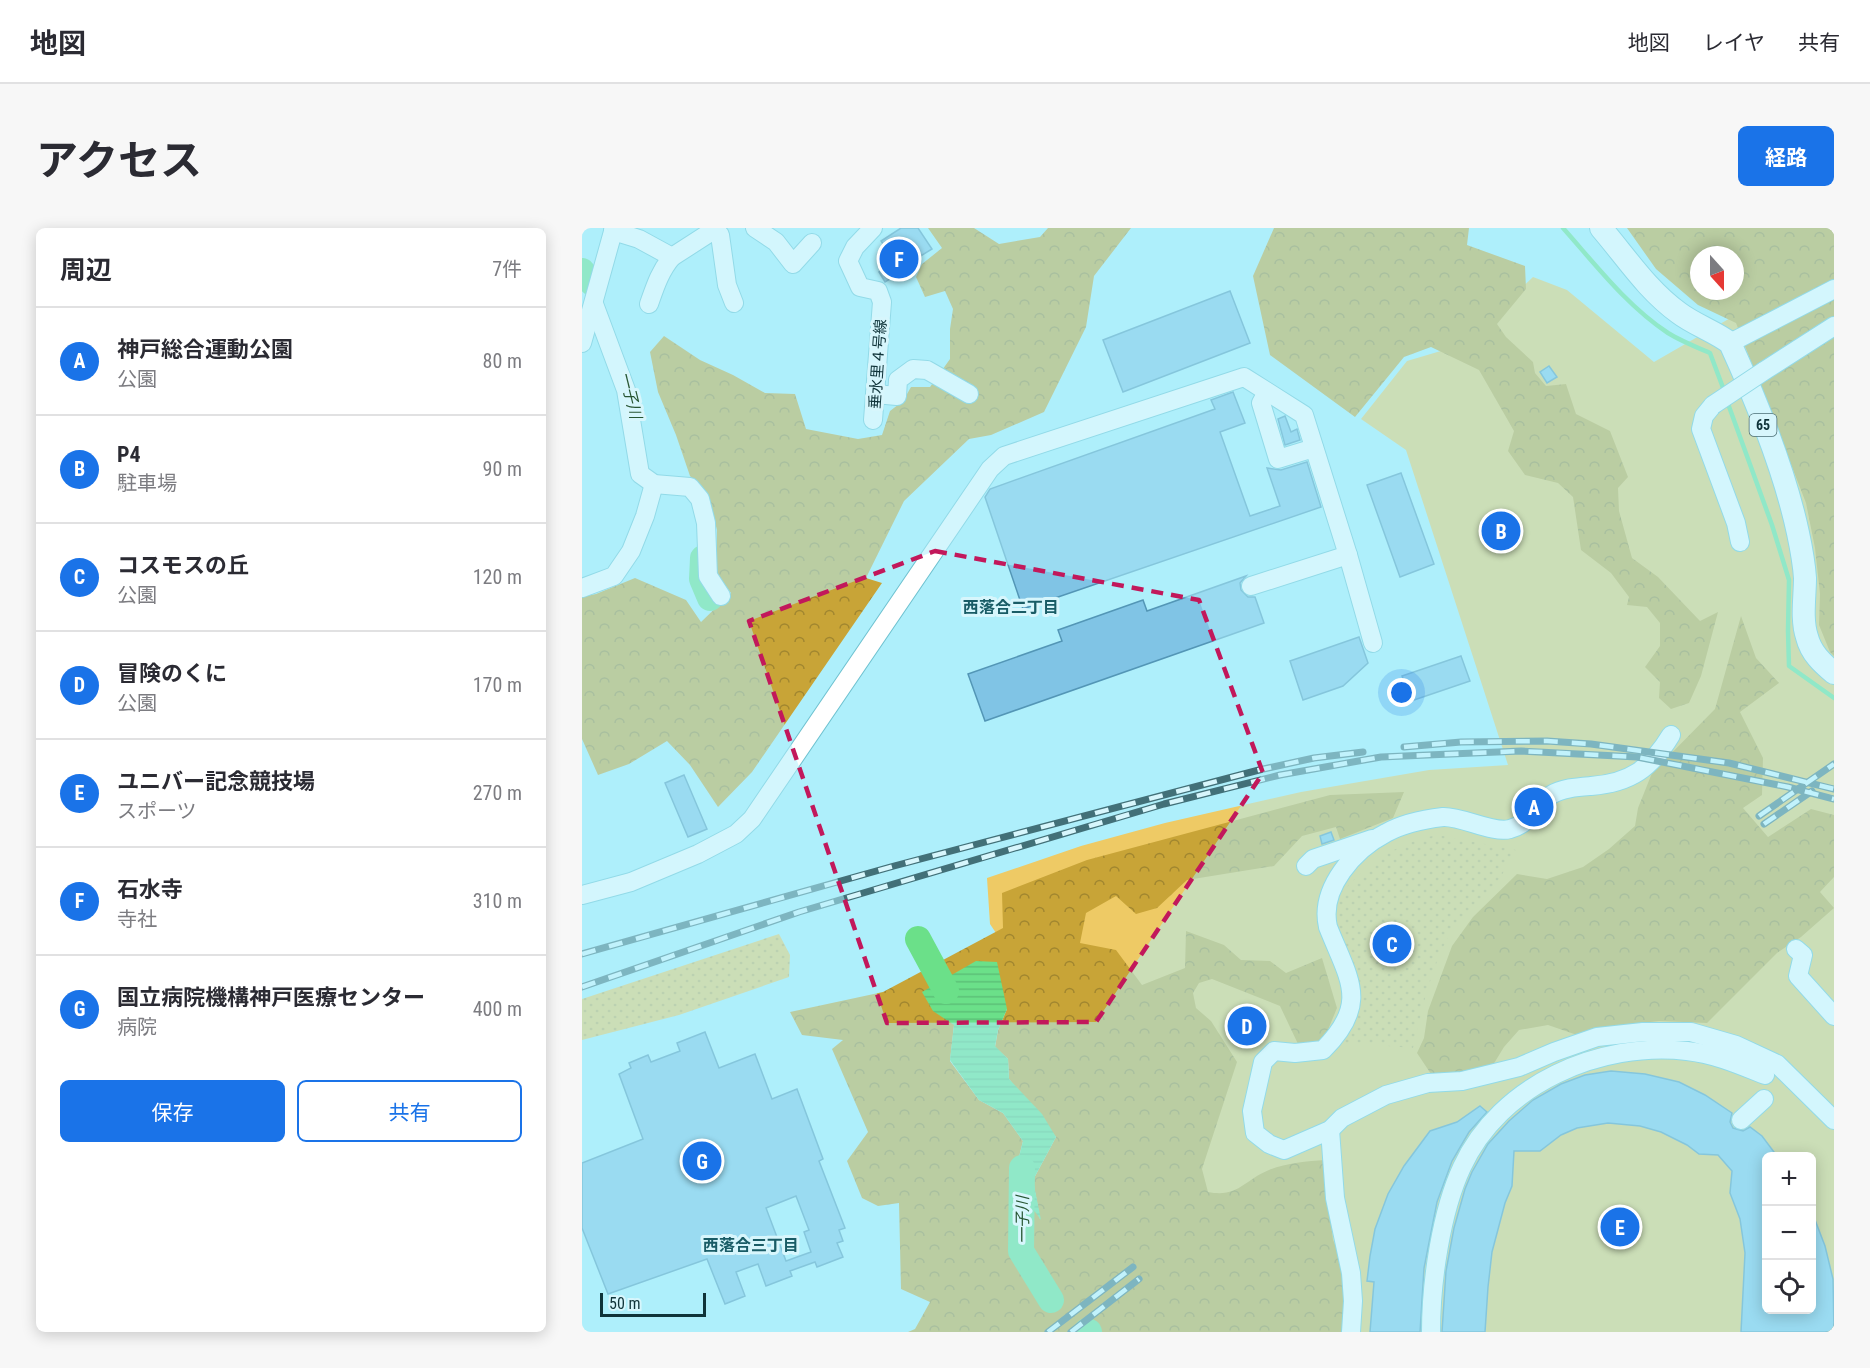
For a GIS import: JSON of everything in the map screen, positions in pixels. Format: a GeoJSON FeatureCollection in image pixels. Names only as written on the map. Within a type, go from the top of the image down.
{"type":"FeatureCollection","features":[{"type":"Feature","properties":{"kind":"main road"},"geometry":{"type":"LineString","coordinates":[[1601,228],[1652,291],[1680,314],[1719,334],[1730,343]]}},
{"type":"Feature","properties":{"kind":"main road","name":"65"},"geometry":{"type":"LineString","coordinates":[[1730,343],[1779,468],[1798,532],[1804,574],[1807,640],[1812,651],[1834,673]]}},
{"type":"Feature","properties":{"kind":"street"},"geometry":{"type":"LineString","coordinates":[[755,228],[776,242],[793,264],[812,243]]}},
{"type":"Feature","properties":{"kind":"street","name":"垂水里４号線"},"geometry":{"type":"LineString","coordinates":[[873,228],[855,247],[848,261],[860,287],[878,291],[882,302],[873,420]]}},
{"type":"Feature","properties":{"kind":"street"},"geometry":{"type":"LineString","coordinates":[[582,343],[614,229],[639,239],[672,257]]}},
{"type":"Feature","properties":{"kind":"street"},"geometry":{"type":"LineString","coordinates":[[649,304],[656,282],[672,257],[714,230],[720,235],[727,285],[734,303]]}},
{"type":"Feature","properties":{"kind":"street"},"geometry":{"type":"LineString","coordinates":[[1730,343],[1834,289]]}},
{"type":"Feature","properties":{"kind":"street"},"geometry":{"type":"LineString","coordinates":[[594,304],[626,390],[640,474],[654,484],[690,487],[700,499],[706,523],[708,576],[721,596]]}},
{"type":"Feature","properties":{"kind":"street"},"geometry":{"type":"LineString","coordinates":[[1740,542],[1736,523],[1701,429],[1704,416],[1713,405],[1834,326]]}},
{"type":"Feature","properties":{"kind":"street"},"geometry":{"type":"LineString","coordinates":[[875,394],[897,396],[898,380],[913,369],[927,370],[969,394]]}},
{"type":"Feature","properties":{"kind":"street"},"geometry":{"type":"LineString","coordinates":[[582,895],[641,878],[736,834],[759,809],[990,469],[999,460],[1010,454],[1244,377],[1304,415],[1373,643]]}},
{"type":"Feature","properties":{"kind":"street"},"geometry":{"type":"LineString","coordinates":[[1267,392],[1261,403],[1278,459],[1314,448]]}},
{"type":"Feature","properties":{"kind":"street"},"geometry":{"type":"LineString","coordinates":[[582,588],[614,576],[620,568],[631,551],[645,516],[654,484]]}},
{"type":"Feature","properties":{"kind":"street"},"geometry":{"type":"LineString","coordinates":[[1251,586],[1348,555]]}},
{"type":"Feature","properties":{"kind":"street"},"geometry":{"type":"LineString","coordinates":[[1671,735],[1647,767],[1628,778],[1606,785],[1574,787],[1552,794],[1526,823],[1508,830],[1446,817],[1389,831],[1368,843],[1338,877],[1327,900],[1328,927],[1349,977],[1353,998],[1350,1015],[1336,1037],[1323,1050],[1295,1053],[1274,1051],[1263,1062],[1252,1111],[1255,1133],[1269,1144],[1284,1150],[1330,1130],[1342,1118],[1386,1095],[1428,1083],[1457,1088],[1597,1037],[1643,1032],[1691,1032],[1736,1045],[1777,1064],[1834,1120]]}},
{"type":"Feature","properties":{"kind":"street"},"geometry":{"type":"LineString","coordinates":[[1306,866],[1325,854],[1379,837]]}},
{"type":"Feature","properties":{"kind":"street"},"geometry":{"type":"LineString","coordinates":[[1796,948],[1803,955],[1798,976],[1834,1016]]}},
{"type":"Feature","properties":{"kind":"street"},"geometry":{"type":"LineString","coordinates":[[1431,1332],[1438,1254],[1450,1197],[1462,1166],[1486,1130],[1521,1095],[1579,1064],[1629,1051],[1672,1050],[1704,1054],[1729,1060],[1766,1075]]}},
{"type":"Feature","properties":{"kind":"street"},"geometry":{"type":"LineString","coordinates":[[1741,1120],[1764,1099]]}},
{"type":"Feature","properties":{"kind":"street"},"geometry":{"type":"LineString","coordinates":[[1330,1130],[1335,1198],[1351,1273],[1353,1301],[1351,1332]]}},
{"type":"Feature","properties":{"kind":"highlighted area"},"geometry":{"type":"Polygon","coordinates":[[[935,551],[1199,600],[1263,773],[1096,1022],[887,1023],[749,621],[935,551]]]}},
{"type":"Feature","properties":{"kind":"shaded area"},"geometry":{"type":"Polygon","coordinates":[[[1834,276],[1834,1332],[1174,1332],[1010,954],[990,924],[987,878],[1081,846],[1165,823],[1301,792],[1429,770],[1508,765],[1406,450],[1361,419],[1407,361],[1461,345],[1533,277],[1567,290],[1654,362],[1739,313],[1834,276]]]}},
{"type":"Feature","properties":{"kind":"shaded area"},"geometry":{"type":"Polygon","coordinates":[[[1438,835],[1516,850],[1516,855],[1508,858],[1506,867],[1492,888],[1461,918],[1442,949],[1432,976],[1413,1048],[1387,1046],[1382,1043],[1335,1046],[1349,1027],[1333,931],[1335,900],[1357,877],[1381,858],[1408,843],[1438,835]]]}},
{"type":"Feature","properties":{"kind":"shaded area"},"geometry":{"type":"Polygon","coordinates":[[[779,934],[790,955],[789,977],[679,1015],[582,1040],[582,999],[779,934]]]}},
{"type":"Feature","properties":{"kind":"shaded area"},"geometry":{"type":"Polygon","coordinates":[[[976,961],[997,962],[1007,1009],[998,1030],[995,1046],[1008,1059],[1009,1079],[1042,1114],[1056,1137],[1033,1180],[1041,1220],[1017,1187],[1018,1161],[1023,1141],[1003,1113],[979,1100],[950,1060],[954,1025],[933,1011],[922,992],[976,961]]]}},
{"type":"Feature","properties":{"kind":"green space"},"geometry":{"type":"Polygon","coordinates":[[[928,228],[974,228],[999,244],[1040,237],[1048,228],[1131,228],[1094,276],[1086,327],[1044,412],[991,435],[969,439],[904,501],[866,578],[882,583],[752,772],[718,807],[690,765],[667,741],[629,764],[598,775],[582,739],[582,597],[596,594],[635,578],[686,600],[701,622],[731,593],[716,573],[717,530],[707,493],[690,476],[658,392],[650,352],[664,336],[700,360],[765,393],[795,394],[806,429],[858,439],[882,435],[890,411],[903,401],[911,387],[930,387],[950,359],[953,309],[945,291],[925,297],[916,277],[922,264],[942,248],[928,228]]]}},
{"type":"Feature","properties":{"kind":"green space"},"geometry":{"type":"Polygon","coordinates":[[[1274,228],[1469,228],[1467,245],[1525,266],[1526,289],[1497,324],[1506,337],[1533,362],[1535,373],[1546,386],[1566,384],[1576,414],[1610,431],[1628,477],[1618,488],[1619,511],[1632,558],[1658,577],[1700,621],[1718,612],[1701,676],[1689,703],[1671,709],[1659,698],[1660,682],[1645,667],[1660,646],[1660,623],[1647,607],[1627,605],[1629,597],[1611,573],[1581,550],[1573,497],[1558,483],[1525,475],[1508,451],[1514,431],[1479,370],[1431,347],[1404,357],[1355,417],[1270,355],[1253,276],[1274,228]]]}},
{"type":"Feature","properties":{"kind":"green space"},"geometry":{"type":"Polygon","coordinates":[[[1627,228],[1834,228],[1834,656],[1830,652],[1819,625],[1820,594],[1815,548],[1806,503],[1736,323],[1692,300],[1744,300],[1744,246],[1690,246],[1690,298],[1656,269],[1627,228]]]}},
{"type":"Feature","properties":{"kind":"green space"},"geometry":{"type":"Polygon","coordinates":[[[1741,616],[1756,658],[1779,683],[1740,712],[1763,758],[1762,795],[1743,808],[1768,837],[1811,809],[1834,815],[1834,877],[1820,892],[1834,908],[1801,937],[1777,953],[1707,1023],[1659,1021],[1609,1027],[1577,1035],[1548,1025],[1519,1030],[1504,1047],[1493,1065],[1448,1075],[1431,1074],[1417,1053],[1424,1038],[1428,1011],[1452,946],[1473,917],[1517,874],[1547,879],[1583,867],[1609,849],[1635,826],[1638,808],[1652,773],[1715,709],[1741,616]]]}},
{"type":"Feature","properties":{"kind":"green space"},"geometry":{"type":"Polygon","coordinates":[[[1404,792],[1393,818],[1340,839],[1336,827],[1302,836],[1274,866],[1187,880],[1157,908],[1136,914],[1116,896],[1086,913],[1080,943],[1116,950],[1142,985],[1185,968],[1186,931],[1224,945],[1241,960],[1270,961],[1286,973],[1322,958],[1337,1008],[1325,1037],[1310,1047],[1298,1044],[1280,1006],[1212,979],[1199,983],[1193,993],[1196,1008],[1211,1021],[1237,1062],[1202,1169],[1208,1192],[1218,1193],[1234,1190],[1260,1174],[1276,1168],[1325,1160],[1333,1240],[1356,1290],[1347,1332],[908,1332],[915,1329],[930,1302],[901,1289],[899,1203],[878,1206],[862,1198],[847,1161],[868,1132],[832,1049],[843,1040],[802,1035],[790,1012],[883,992],[1003,928],[1002,893],[1087,860],[1330,795],[1404,792]],[[1007,1009],[954,1025],[950,1061],[979,1100],[1003,1113],[1023,1141],[1018,1161],[1040,1219],[1033,1180],[1056,1137],[1009,1079],[1008,1059],[995,1047],[998,1030],[1007,1009]]]}},
{"type":"Feature","properties":{"kind":"building"},"geometry":{"type":"Polygon","coordinates":[[[901,228],[918,228],[932,249],[906,265],[908,268],[885,282],[879,272],[887,267],[878,253],[883,250],[881,247],[884,245],[881,241],[901,228]]]}},
{"type":"Feature","properties":{"kind":"building"},"geometry":{"type":"Polygon","coordinates":[[[1230,291],[1250,343],[1123,392],[1103,340],[1230,291]]]}},
{"type":"Feature","properties":{"kind":"building"},"geometry":{"type":"Polygon","coordinates":[[[1549,366],[1557,377],[1547,383],[1540,372],[1549,366]]]}},
{"type":"Feature","properties":{"kind":"building"},"geometry":{"type":"Polygon","coordinates":[[[1233,392],[1245,423],[1220,432],[1250,516],[1280,506],[1267,468],[1281,470],[1307,462],[1321,507],[1023,609],[985,497],[990,489],[1215,409],[1211,400],[1233,392]]]}},
{"type":"Feature","properties":{"kind":"building"},"geometry":{"type":"Polygon","coordinates":[[[1285,416],[1291,432],[1297,429],[1300,440],[1285,445],[1278,419],[1285,416]]]}},
{"type":"Feature","properties":{"kind":"building"},"geometry":{"type":"Polygon","coordinates":[[[1401,473],[1434,564],[1400,577],[1367,485],[1401,473]]]}},
{"type":"Feature","properties":{"kind":"building"},"geometry":{"type":"Polygon","coordinates":[[[1246,576],[1240,583],[1241,590],[1248,597],[1255,597],[1264,623],[985,721],[968,674],[1062,641],[1058,630],[1143,600],[1147,611],[1246,576]]]}},
{"type":"Feature","properties":{"kind":"building"},"geometry":{"type":"Polygon","coordinates":[[[1359,637],[1368,663],[1343,686],[1303,700],[1290,661],[1359,637]]]}},
{"type":"Feature","properties":{"kind":"building"},"geometry":{"type":"Polygon","coordinates":[[[1461,656],[1470,681],[1411,701],[1402,676],[1461,656]]]}},
{"type":"Feature","properties":{"kind":"building"},"geometry":{"type":"Polygon","coordinates":[[[684,775],[707,829],[688,837],[665,783],[684,775]]]}},
{"type":"Feature","properties":{"kind":"building"},"geometry":{"type":"Polygon","coordinates":[[[1331,832],[1334,840],[1322,844],[1320,836],[1331,832]]]}},
{"type":"Feature","properties":{"kind":"building"},"geometry":{"type":"Polygon","coordinates":[[[705,1032],[719,1068],[755,1054],[772,1099],[797,1089],[823,1159],[819,1161],[845,1228],[839,1230],[843,1241],[837,1243],[843,1257],[817,1267],[815,1262],[790,1271],[792,1276],[766,1286],[758,1264],[736,1272],[745,1296],[725,1304],[707,1259],[608,1294],[582,1228],[582,1163],[643,1139],[619,1074],[631,1068],[629,1063],[648,1055],[651,1062],[680,1051],[677,1043],[705,1032]],[[796,1196],[766,1208],[786,1261],[811,1252],[804,1232],[809,1230],[796,1196]]]}},
{"type":"Feature","properties":{"kind":"building"},"geometry":{"type":"Polygon","coordinates":[[[1611,1071],[1645,1074],[1679,1082],[1705,1095],[1732,1113],[1730,1122],[1733,1128],[1743,1131],[1750,1127],[1762,1136],[1774,1152],[1762,1152],[1762,1314],[1816,1314],[1816,1222],[1825,1246],[1833,1279],[1834,1332],[1741,1332],[1745,1253],[1740,1219],[1730,1193],[1732,1171],[1718,1155],[1699,1154],[1661,1132],[1640,1126],[1608,1123],[1577,1128],[1561,1135],[1540,1151],[1514,1151],[1512,1186],[1492,1252],[1485,1332],[1442,1332],[1446,1271],[1454,1228],[1472,1172],[1488,1144],[1533,1100],[1561,1084],[1585,1075],[1611,1071]]]}},
{"type":"Feature","properties":{"kind":"building"},"geometry":{"type":"Polygon","coordinates":[[[1480,1106],[1487,1112],[1469,1132],[1452,1161],[1437,1202],[1424,1268],[1420,1332],[1370,1332],[1374,1282],[1367,1281],[1370,1256],[1375,1229],[1388,1194],[1404,1166],[1430,1131],[1457,1122],[1480,1106]]]}},
{"type":"Feature","properties":{"kind":"waterway"},"geometry":{"type":"LineString","coordinates":[[1563,228],[1612,284],[1653,322],[1668,333],[1710,353],[1725,393]]}},
{"type":"Feature","properties":{"kind":"waterway","name":"一子川"},"geometry":{"type":"LineString","coordinates":[[582,271],[592,283]]}},
{"type":"Feature","properties":{"kind":"waterway"},"geometry":{"type":"LineString","coordinates":[[1727,401],[1772,525],[1789,580],[1789,666],[1834,698]]}},
{"type":"Feature","properties":{"kind":"waterway","name":"一子川"},"geometry":{"type":"LineString","coordinates":[[703,558],[702,579],[710,598]]}},
{"type":"Feature","properties":{"kind":"waterway","name":"一子川"},"geometry":{"type":"LineString","coordinates":[[918,939],[946,991]]}},
{"type":"Feature","properties":{"kind":"waterway","name":"一子川"},"geometry":{"type":"LineString","coordinates":[[1022,1168],[1021,1251],[1051,1300]]}},
{"type":"Feature","properties":{"kind":"railway"},"geometry":{"type":"LineString","coordinates":[[1404,747],[1461,742],[1547,741],[1591,744],[1729,763],[1834,789]]}},
{"type":"Feature","properties":{"kind":"railway"},"geometry":{"type":"LineString","coordinates":[[582,987],[799,912],[1164,804],[1280,775],[1381,757],[1521,751],[1637,757],[1788,787],[1834,799]]}},
{"type":"Feature","properties":{"kind":"railway"},"geometry":{"type":"LineString","coordinates":[[582,954],[894,866],[1259,770],[1314,758],[1363,752]]}},
{"type":"Feature","properties":{"kind":"railway"},"geometry":{"type":"LineString","coordinates":[[1759,816],[1834,764]]}},
{"type":"Feature","properties":{"kind":"railway"},"geometry":{"type":"LineString","coordinates":[[1764,824],[1812,791]]}},
{"type":"Feature","properties":{"kind":"railway"},"geometry":{"type":"LineString","coordinates":[[1048,1332],[1133,1267]]}},
{"type":"Feature","properties":{"kind":"railway"},"geometry":{"type":"LineString","coordinates":[[1071,1332],[1139,1279]]}},
{"type":"Feature","properties":{"kind":"place","name":"石水寺"},"geometry":{"type":"Point","coordinates":[899,259]}},
{"type":"Feature","properties":{"kind":"place","name":"P4"},"geometry":{"type":"Point","coordinates":[1501,531]}},
{"type":"Feature","properties":{"kind":"place","name":"神戸総合運動公園"},"geometry":{"type":"Point","coordinates":[1534,807]}},
{"type":"Feature","properties":{"kind":"place","name":"コスモスの丘"},"geometry":{"type":"Point","coordinates":[1392,944]}},
{"type":"Feature","properties":{"kind":"place","name":"冒険のくに"},"geometry":{"type":"Point","coordinates":[1247,1026]}},
{"type":"Feature","properties":{"kind":"place","name":"国立病院機構神戸医療センター"},"geometry":{"type":"Point","coordinates":[702,1161]}},
{"type":"Feature","properties":{"kind":"place","name":"ユニバー記念競技場"},"geometry":{"type":"Point","coordinates":[1620,1227]}},
{"type":"Feature","properties":{"kind":"district","name":"西落合二丁目"},"geometry":{"type":"Point","coordinates":[1011,607]}},
{"type":"Feature","properties":{"kind":"district","name":"西落合三丁目"},"geometry":{"type":"Point","coordinates":[751,1245]}}]}
